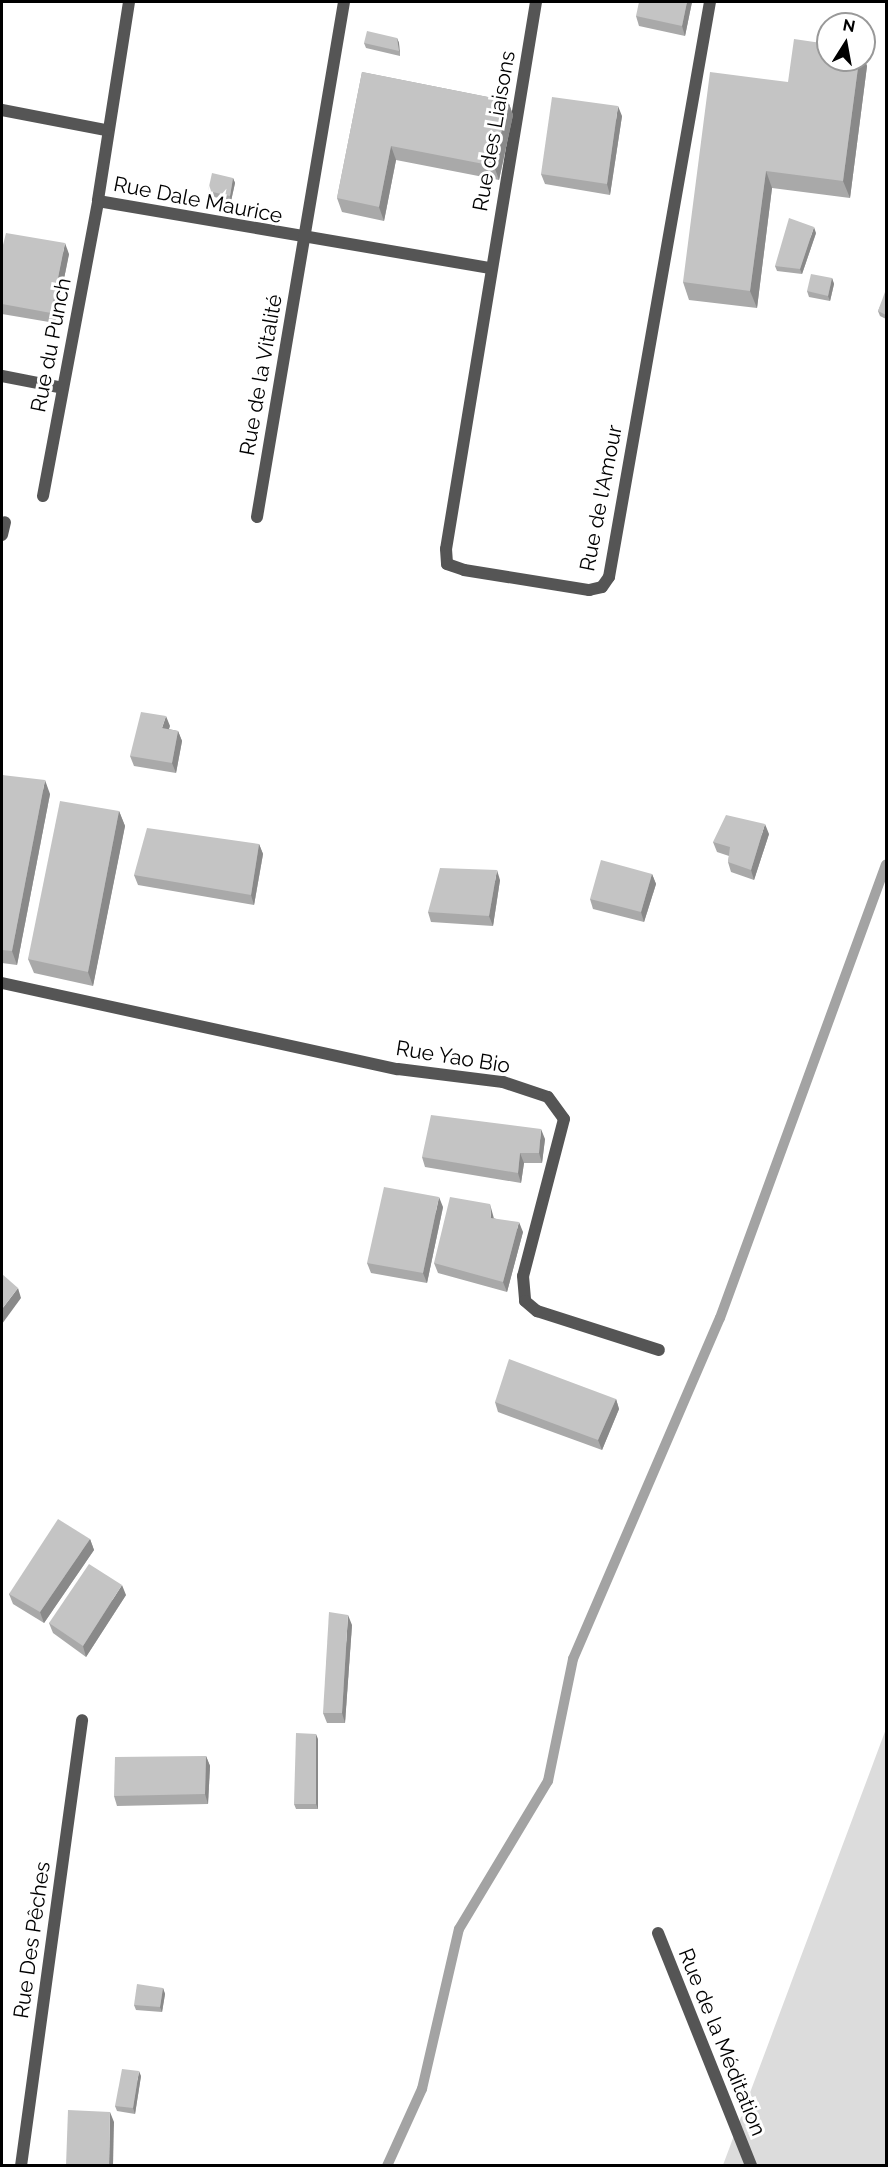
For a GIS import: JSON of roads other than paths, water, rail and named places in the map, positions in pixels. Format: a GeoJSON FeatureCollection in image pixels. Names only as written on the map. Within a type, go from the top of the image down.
{"type":"FeatureCollection","features":[{"type":"Feature","properties":{"kind":"street","name":"Rue Dale Maurice"},"geometry":{"type":"LineString","coordinates":[[129,2],[106,130],[98,201],[304,240],[490,268]]}},
{"type":"Feature","properties":{"kind":"street","name":"Rue de la Vitalité"},"geometry":{"type":"LineString","coordinates":[[257,517],[344,2]]}},
{"type":"Feature","properties":{"kind":"street","name":"Rue des Liaisons"},"geometry":{"type":"LineString","coordinates":[[490,268],[536,2]]}},
{"type":"Feature","properties":{"kind":"street","name":"Rue de l'Amour"},"geometry":{"type":"LineString","coordinates":[[490,268],[447,564],[589,590],[602,587],[609,577],[710,2]]}},
{"type":"Feature","properties":{"kind":"street"},"geometry":{"type":"LineString","coordinates":[[2,110],[106,130]]}},
{"type":"Feature","properties":{"kind":"street","name":"Rue du Punch"},"geometry":{"type":"LineString","coordinates":[[43,496],[98,201]]}},
{"type":"Feature","properties":{"kind":"street"},"geometry":{"type":"LineString","coordinates":[[2,376],[63,388]]}},
{"type":"Feature","properties":{"kind":"street"},"geometry":{"type":"LineString","coordinates":[[2,535],[5,522]]}},
{"type":"Feature","properties":{"kind":"street","name":"Rue Yao Bio"},"geometry":{"type":"LineString","coordinates":[[2,982],[398,1069],[503,1082],[548,1097],[564,1119],[523,1276],[525,1301],[537,1311],[659,1350]]}},
{"type":"Feature","properties":{"kind":"street","name":"Rue Des Pêches"},"geometry":{"type":"LineString","coordinates":[[21,2166],[82,1720]]}},
{"type":"Feature","properties":{"kind":"street","name":"Rue de la Méditation"},"geometry":{"type":"LineString","coordinates":[[658,1933],[751,2166]]}},
{"type":"Feature","properties":{"kind":"waterway"},"geometry":{"type":"LineString","coordinates":[[387,2166],[422,2089],[459,1929],[548,1781],[573,1659],[720,1318],[886,864]]}}]}
